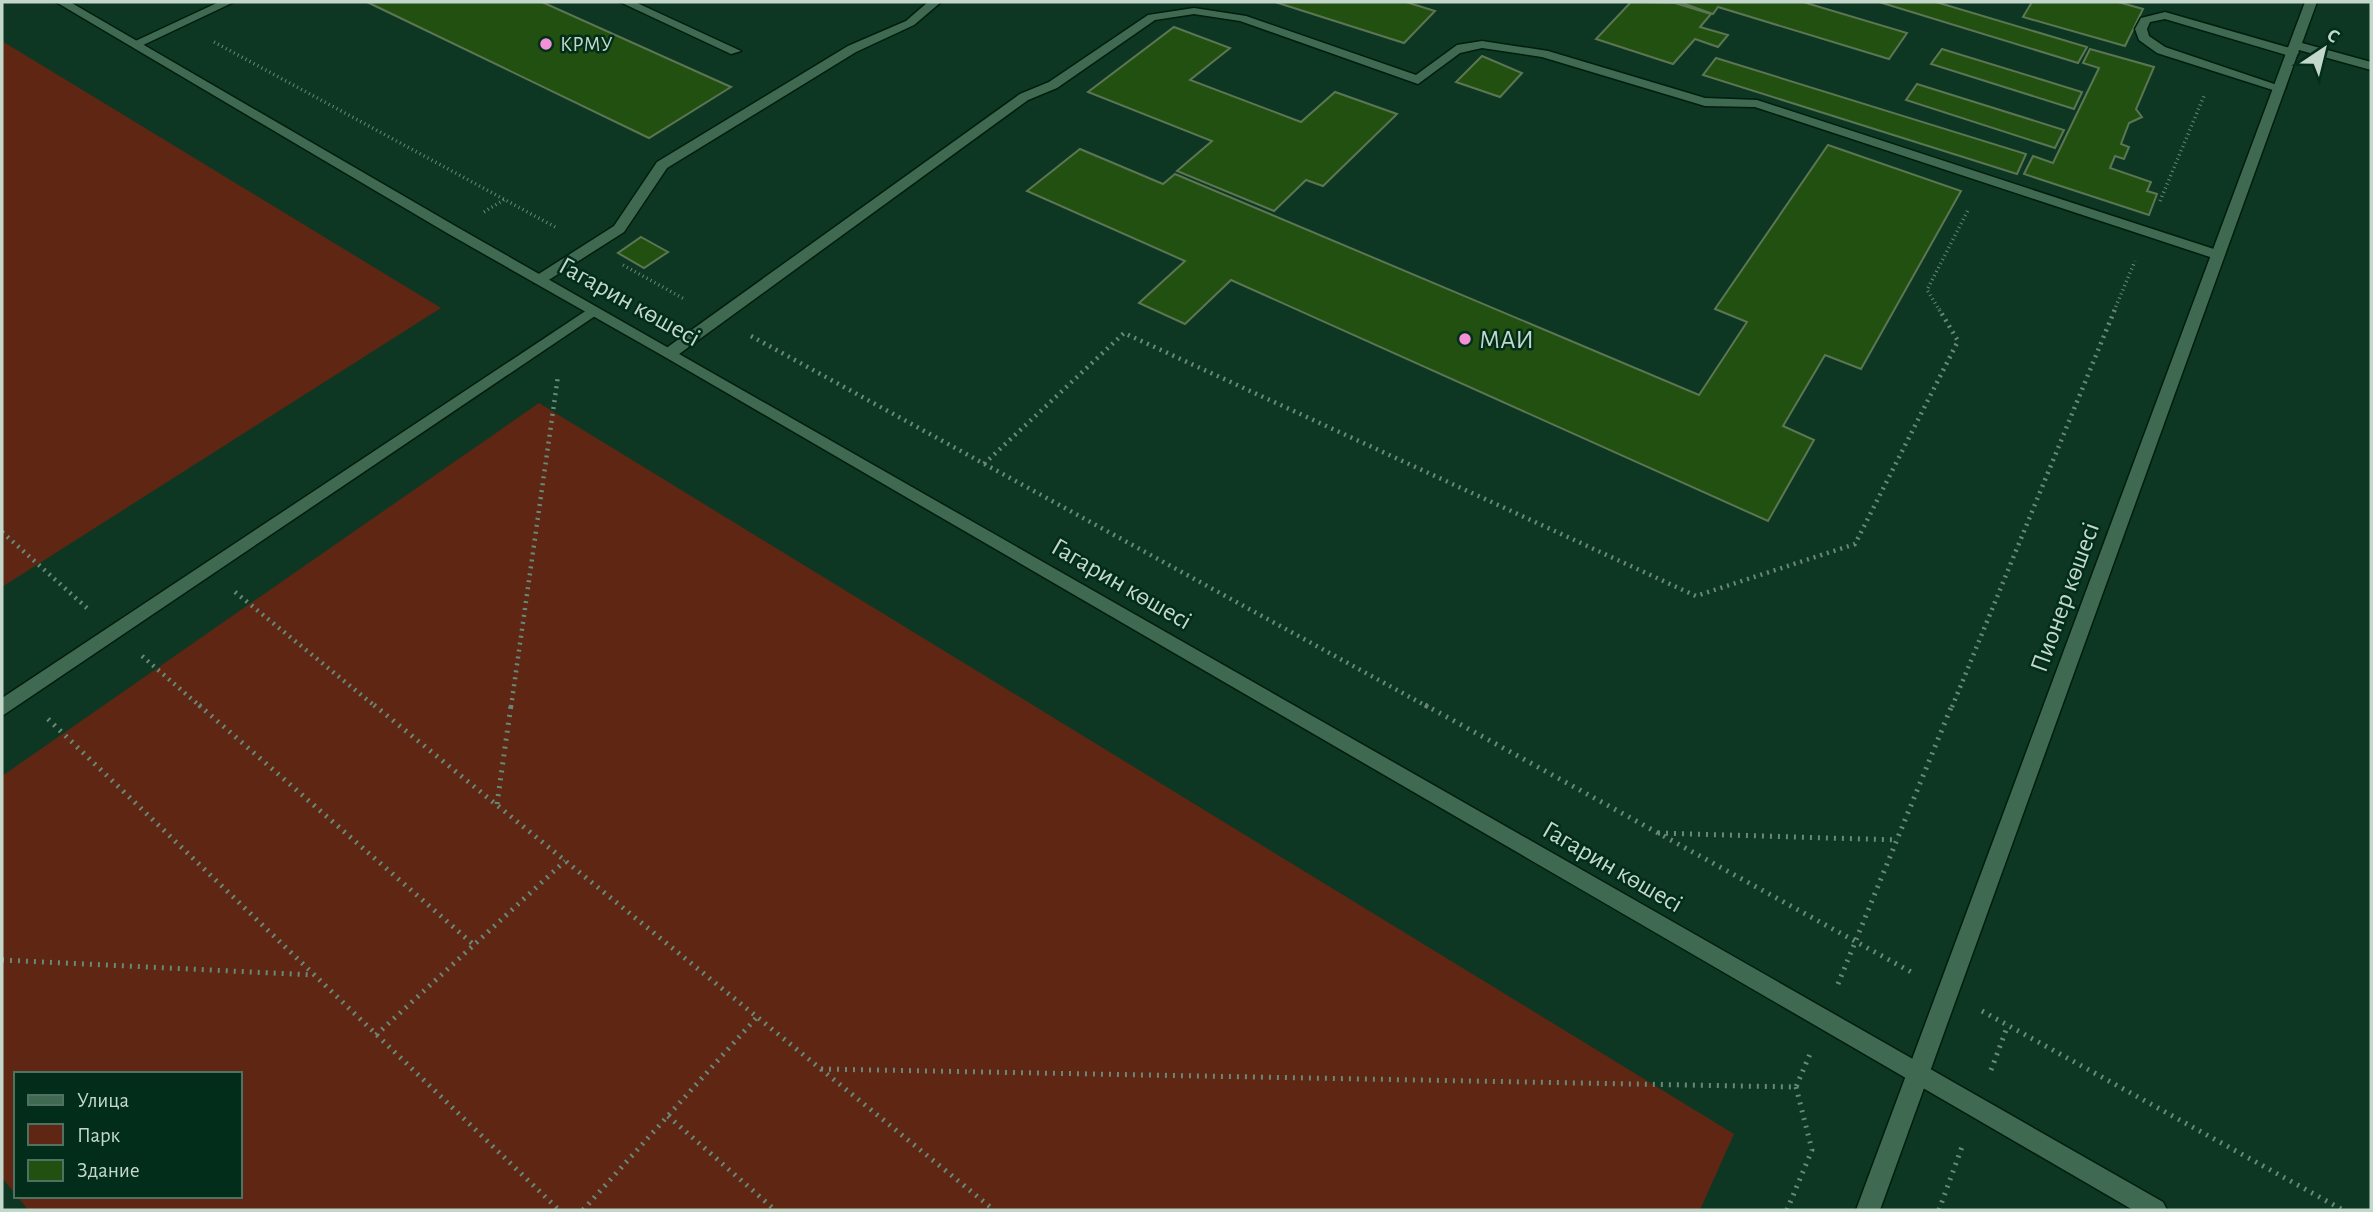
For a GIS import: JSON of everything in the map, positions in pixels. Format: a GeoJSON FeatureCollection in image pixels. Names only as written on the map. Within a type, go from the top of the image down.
{"type":"FeatureCollection","features":[{"type":"Feature","properties":{"kind":"main road","name":"Гагарин көшесі"},"geometry":{"type":"LineString","coordinates":[[62,2],[452,230],[670,353],[2155,1210]]}},
{"type":"Feature","properties":{"kind":"main road"},"geometry":{"type":"LineString","coordinates":[[135,44],[228,2]]}},
{"type":"Feature","properties":{"kind":"main road"},"geometry":{"type":"LineString","coordinates":[[626,2],[735,51]]}},
{"type":"Feature","properties":{"kind":"main road"},"geometry":{"type":"LineString","coordinates":[[540,280],[619,229],[662,165],[852,49],[910,23],[935,2]]}},
{"type":"Feature","properties":{"kind":"main road","name":"Пионер көшесі"},"geometry":{"type":"LineString","coordinates":[[1868,1210],[2311,2]]}},
{"type":"Feature","properties":{"kind":"main road"},"geometry":{"type":"LineString","coordinates":[[670,353],[1024,97],[1053,85],[1152,18],[1194,10],[1242,18],[1418,80],[1462,47],[1498,45],[1536,51],[1707,103],[1738,100],[1758,104],[2018,187],[2218,255]]}},
{"type":"Feature","properties":{"kind":"main road"},"geometry":{"type":"LineString","coordinates":[[2280,88],[2215,69],[2152,46],[2143,38],[2141,29],[2145,20],[2165,15],[2371,66]]}},
{"type":"Feature","properties":{"kind":"main road"},"geometry":{"type":"LineString","coordinates":[[2,708],[593,311]]}},
{"type":"Feature","properties":{"kind":"path"},"geometry":{"type":"LineString","coordinates":[[181,23],[2343,1210]]}},
{"type":"Feature","properties":{"kind":"path"},"geometry":{"type":"LineString","coordinates":[[1787,1210],[1812,1150],[1796,1087],[2215,69]]}},
{"type":"Feature","properties":{"kind":"path"},"geometry":{"type":"LineString","coordinates":[[984,464],[1124,333],[1696,596],[1855,544],[1958,341],[1927,290],[1979,189],[2018,187]]}},
{"type":"Feature","properties":{"kind":"path"},"geometry":{"type":"LineString","coordinates":[[452,230],[505,199]]}},
{"type":"Feature","properties":{"kind":"path"},"geometry":{"type":"LineString","coordinates":[[497,805],[565,330]]}},
{"type":"Feature","properties":{"kind":"path"},"geometry":{"type":"LineString","coordinates":[[2,532],[474,945]]}},
{"type":"Feature","properties":{"kind":"path"},"geometry":{"type":"LineString","coordinates":[[208,569],[994,1210]]}},
{"type":"Feature","properties":{"kind":"path"},"geometry":{"type":"LineString","coordinates":[[23,694],[559,1210]]}},
{"type":"Feature","properties":{"kind":"path"},"geometry":{"type":"LineString","coordinates":[[1658,833],[1898,840]]}},
{"type":"Feature","properties":{"kind":"path"},"geometry":{"type":"LineString","coordinates":[[376,1035],[565,862]]}},
{"type":"Feature","properties":{"kind":"path"},"geometry":{"type":"LineString","coordinates":[[2,960],[315,975]]}},
{"type":"Feature","properties":{"kind":"path"},"geometry":{"type":"LineString","coordinates":[[583,1210],[757,1017]]}},
{"type":"Feature","properties":{"kind":"path"},"geometry":{"type":"LineString","coordinates":[[821,1069],[1796,1087]]}},
{"type":"Feature","properties":{"kind":"path"},"geometry":{"type":"LineString","coordinates":[[668,1115],[775,1210]]}},
{"type":"Feature","properties":{"kind":"green space"},"geometry":{"type":"Polygon","coordinates":[[[2,41],[441,308],[2,587],[2,41]]]}},
{"type":"Feature","properties":{"kind":"green space"},"geometry":{"type":"Polygon","coordinates":[[[539,403],[1734,1134],[1700,1210],[28,1210],[19,1198],[242,1198],[242,1072],[14,1072],[14,1193],[2,1178],[2,776],[539,403]]]}},
{"type":"Feature","properties":{"kind":"building","name":"КРМУ"},"geometry":{"type":"Polygon","coordinates":[[[367,2],[542,2],[731,87],[649,138],[367,2]]]}},
{"type":"Feature","properties":{"kind":"building"},"geometry":{"type":"Polygon","coordinates":[[[1275,2],[1406,2],[1435,11],[1404,43],[1275,2]]]}},
{"type":"Feature","properties":{"kind":"building"},"geometry":{"type":"Polygon","coordinates":[[[1631,2],[1675,3],[1711,14],[1700,27],[1728,35],[1718,47],[1695,39],[1673,64],[1596,39],[1631,2]]]}},
{"type":"Feature","properties":{"kind":"building"},"geometry":{"type":"Polygon","coordinates":[[[1679,2],[1803,2],[1907,33],[1889,59],[1718,7],[1713,14],[1679,2]]]}},
{"type":"Feature","properties":{"kind":"building"},"geometry":{"type":"Polygon","coordinates":[[[1879,2],[1936,2],[2087,47],[2078,63],[1879,2]]]}},
{"type":"Feature","properties":{"kind":"building"},"geometry":{"type":"Polygon","coordinates":[[[2032,2],[2118,2],[2143,9],[2125,46],[2023,17],[2032,2]]]}},
{"type":"Feature","properties":{"kind":"building"},"geometry":{"type":"Polygon","coordinates":[[[1174,27],[1230,48],[1190,80],[1301,122],[1335,92],[1397,114],[1323,186],[1306,180],[1274,211],[1177,171],[1212,141],[1088,92],[1174,27]]]}},
{"type":"Feature","properties":{"kind":"building"},"geometry":{"type":"Polygon","coordinates":[[[1942,49],[2082,92],[2074,109],[1931,64],[1942,49]]]}},
{"type":"Feature","properties":{"kind":"building"},"geometry":{"type":"Polygon","coordinates":[[[2090,49],[2154,67],[2136,109],[2142,117],[2129,123],[2121,144],[2129,147],[2124,159],[2115,156],[2110,168],[2151,182],[2147,191],[2157,194],[2149,215],[2024,174],[2033,156],[2053,163],[2099,68],[2083,63],[2090,49]]]}},
{"type":"Feature","properties":{"kind":"building"},"geometry":{"type":"Polygon","coordinates":[[[1482,56],[1522,73],[1500,97],[1456,82],[1482,56]]]}},
{"type":"Feature","properties":{"kind":"building"},"geometry":{"type":"Polygon","coordinates":[[[1716,58],[2026,154],[2017,174],[1703,75],[1716,58]]]}},
{"type":"Feature","properties":{"kind":"building"},"geometry":{"type":"Polygon","coordinates":[[[1917,84],[2064,130],[2055,148],[1906,100],[1917,84]]]}},
{"type":"Feature","properties":{"kind":"building","name":"МАИ"},"geometry":{"type":"Polygon","coordinates":[[[1828,145],[1961,191],[1861,369],[1825,355],[1783,426],[1814,440],[1768,521],[1231,280],[1185,324],[1139,303],[1185,261],[1027,191],[1080,149],[1163,184],[1175,174],[1699,395],[1747,322],[1715,309],[1828,145]]]}},
{"type":"Feature","properties":{"kind":"building"},"geometry":{"type":"Polygon","coordinates":[[[641,237],[668,252],[644,268],[618,253],[641,237]]]}},
{"type":"Feature","properties":{"kind":"place","name":"КРМУ"},"geometry":{"type":"Point","coordinates":[546,44]}},
{"type":"Feature","properties":{"kind":"place","name":"МАИ"},"geometry":{"type":"Point","coordinates":[1465,339]}}]}
